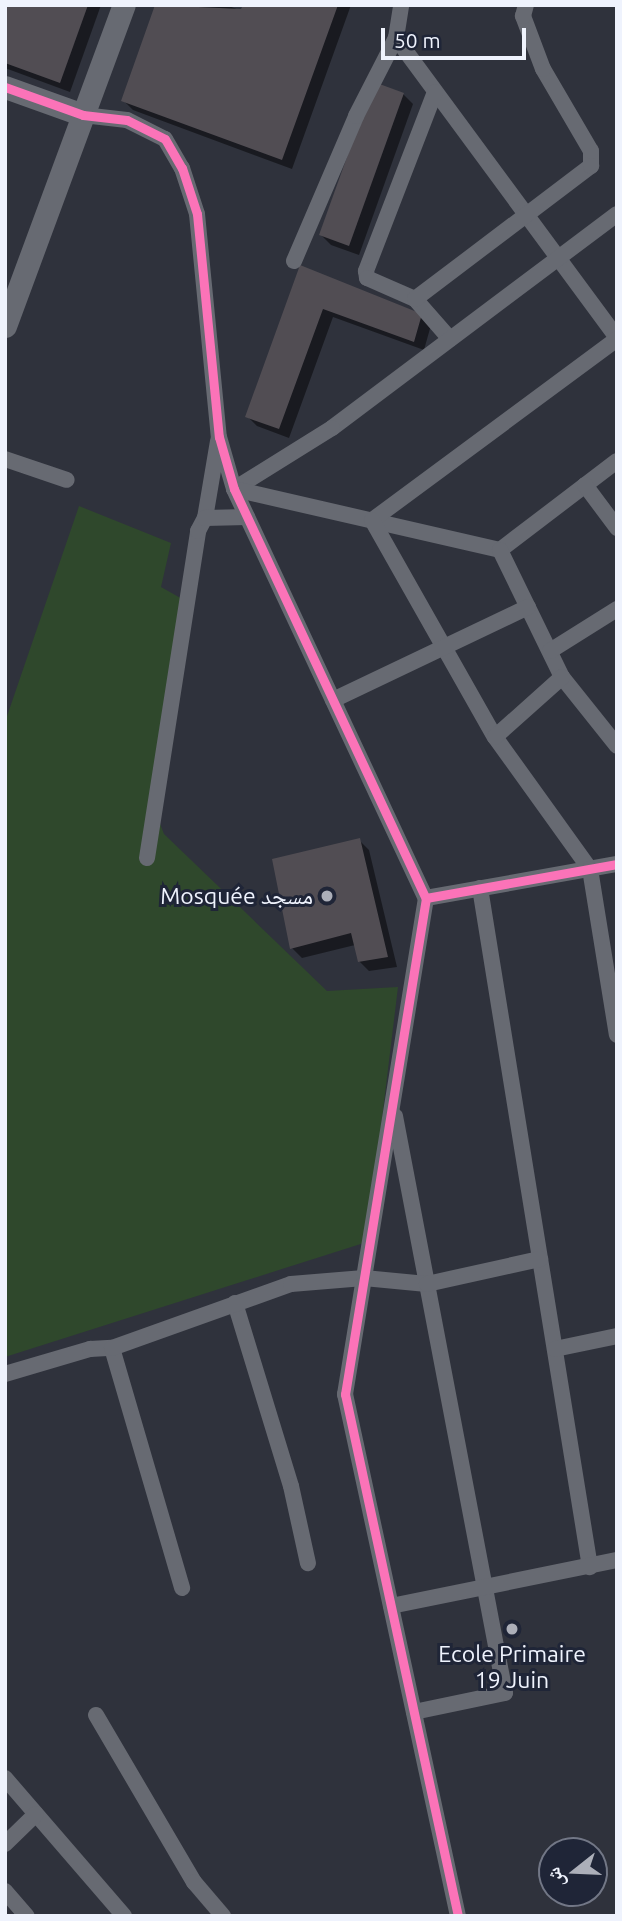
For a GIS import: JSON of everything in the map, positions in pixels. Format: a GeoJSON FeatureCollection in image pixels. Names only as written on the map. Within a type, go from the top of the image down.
{"type":"FeatureCollection","features":[{"type":"Feature","properties":{"kind":"street"},"geometry":{"type":"LineString","coordinates":[[7,314],[124,5]]}},
{"type":"Feature","properties":{"kind":"street"},"geometry":{"type":"LineString","coordinates":[[294,261],[356,116],[396,38],[401,5]]}},
{"type":"Feature","properties":{"kind":"street"},"geometry":{"type":"LineString","coordinates":[[415,299],[585,172],[593,159],[543,69],[523,16],[526,5]]}},
{"type":"Feature","properties":{"kind":"street"},"geometry":{"type":"LineString","coordinates":[[372,520],[617,339],[556,260],[396,38]]}},
{"type":"Feature","properties":{"kind":"street"},"geometry":{"type":"LineString","coordinates":[[5,87],[83,115],[127,120],[165,139],[182,168],[197,214],[219,436],[234,489],[426,898],[345,1394],[458,1916]]}},
{"type":"Feature","properties":{"kind":"street"},"geometry":{"type":"LineString","coordinates":[[435,92],[366,271],[367,278],[415,299],[450,339]]}},
{"type":"Feature","properties":{"kind":"street"},"geometry":{"type":"LineString","coordinates":[[234,489],[332,428],[617,214]]}},
{"type":"Feature","properties":{"kind":"street"},"geometry":{"type":"LineString","coordinates":[[147,858],[198,531],[205,518],[219,436]]}},
{"type":"Feature","properties":{"kind":"street"},"geometry":{"type":"LineString","coordinates":[[5,459],[67,480]]}},
{"type":"Feature","properties":{"kind":"street"},"geometry":{"type":"LineString","coordinates":[[500,550],[617,461]]}},
{"type":"Feature","properties":{"kind":"street"},"geometry":{"type":"LineString","coordinates":[[585,485],[617,528]]}},
{"type":"Feature","properties":{"kind":"street"},"geometry":{"type":"LineString","coordinates":[[234,489],[500,550]]}},
{"type":"Feature","properties":{"kind":"street"},"geometry":{"type":"LineString","coordinates":[[205,518],[247,517]]}},
{"type":"Feature","properties":{"kind":"street"},"geometry":{"type":"LineString","coordinates":[[372,520],[495,737],[590,869],[617,1035]]}},
{"type":"Feature","properties":{"kind":"street"},"geometry":{"type":"LineString","coordinates":[[500,550],[562,677],[617,746]]}},
{"type":"Feature","properties":{"kind":"street"},"geometry":{"type":"LineString","coordinates":[[333,700],[528,607]]}},
{"type":"Feature","properties":{"kind":"street"},"geometry":{"type":"LineString","coordinates":[[550,651],[617,609]]}},
{"type":"Feature","properties":{"kind":"street"},"geometry":{"type":"LineString","coordinates":[[495,737],[562,677]]}},
{"type":"Feature","properties":{"kind":"street"},"geometry":{"type":"LineString","coordinates":[[426,898],[617,864]]}},
{"type":"Feature","properties":{"kind":"street"},"geometry":{"type":"LineString","coordinates":[[480,888],[590,1567]]}},
{"type":"Feature","properties":{"kind":"street"},"geometry":{"type":"LineString","coordinates":[[393,1103],[505,1693],[414,1712]]}},
{"type":"Feature","properties":{"kind":"street"},"geometry":{"type":"LineString","coordinates":[[5,1374],[90,1349],[112,1348],[291,1284],[365,1278],[427,1284],[540,1259]]}},
{"type":"Feature","properties":{"kind":"street"},"geometry":{"type":"LineString","coordinates":[[235,1303],[291,1486],[307,1563]]}},
{"type":"Feature","properties":{"kind":"street"},"geometry":{"type":"LineString","coordinates":[[555,1349],[617,1336]]}},
{"type":"Feature","properties":{"kind":"street"},"geometry":{"type":"LineString","coordinates":[[112,1348],[182,1588]]}},
{"type":"Feature","properties":{"kind":"street"},"geometry":{"type":"LineString","coordinates":[[391,1606],[485,1590],[617,1560]]}},
{"type":"Feature","properties":{"kind":"street"},"geometry":{"type":"LineString","coordinates":[[96,1715],[194,1882],[223,1916]]}},
{"type":"Feature","properties":{"kind":"street"},"geometry":{"type":"LineString","coordinates":[[5,1778],[124,1916]]}},
{"type":"Feature","properties":{"kind":"street"},"geometry":{"type":"LineString","coordinates":[[5,1843],[36,1814]]}},
{"type":"Feature","properties":{"kind":"street"},"geometry":{"type":"LineString","coordinates":[[5,1891],[27,1916]]}},
{"type":"Feature","properties":{"kind":"green space"},"geometry":{"type":"Polygon","coordinates":[[[79,506],[171,543],[161,587],[184,600],[155,811],[164,834],[327,991],[398,987],[367,1242],[5,1357],[5,722],[79,506]]]}},
{"type":"Feature","properties":{"kind":"building"},"geometry":{"type":"Polygon","coordinates":[[[5,5],[88,5],[60,83],[5,63],[5,5]]]}},
{"type":"Feature","properties":{"kind":"building"},"geometry":{"type":"Polygon","coordinates":[[[155,5],[241,9],[243,5],[338,5],[282,160],[121,101],[155,5]]]}},
{"type":"Feature","properties":{"kind":"building"},"geometry":{"type":"Polygon","coordinates":[[[374,82],[404,93],[349,246],[319,235],[374,82]]]}},
{"type":"Feature","properties":{"kind":"building"},"geometry":{"type":"Polygon","coordinates":[[[300,265],[422,314],[414,342],[323,309],[279,429],[245,417],[300,265]]]}},
{"type":"Feature","properties":{"kind":"building","name":"Mosquée مسجد"},"geometry":{"type":"Polygon","coordinates":[[[360,838],[388,957],[358,962],[351,933],[290,949],[272,859],[360,838]]]}},
{"type":"Feature","properties":{"kind":"cycle path"},"geometry":{"type":"LineString","coordinates":[[5,87],[83,115],[127,120],[165,139],[182,168],[197,214],[219,437],[234,489],[426,898],[617,864]]}},
{"type":"Feature","properties":{"kind":"cycle path"},"geometry":{"type":"LineString","coordinates":[[426,898],[345,1394],[458,1916]]}},
{"type":"Feature","properties":{"kind":"place","name":"Mosquée مسجد"},"geometry":{"type":"Point","coordinates":[327,896]}},
{"type":"Feature","properties":{"kind":"place","name":"Ecole Primaire 19 Juin"},"geometry":{"type":"Point","coordinates":[512,1629]}}]}
